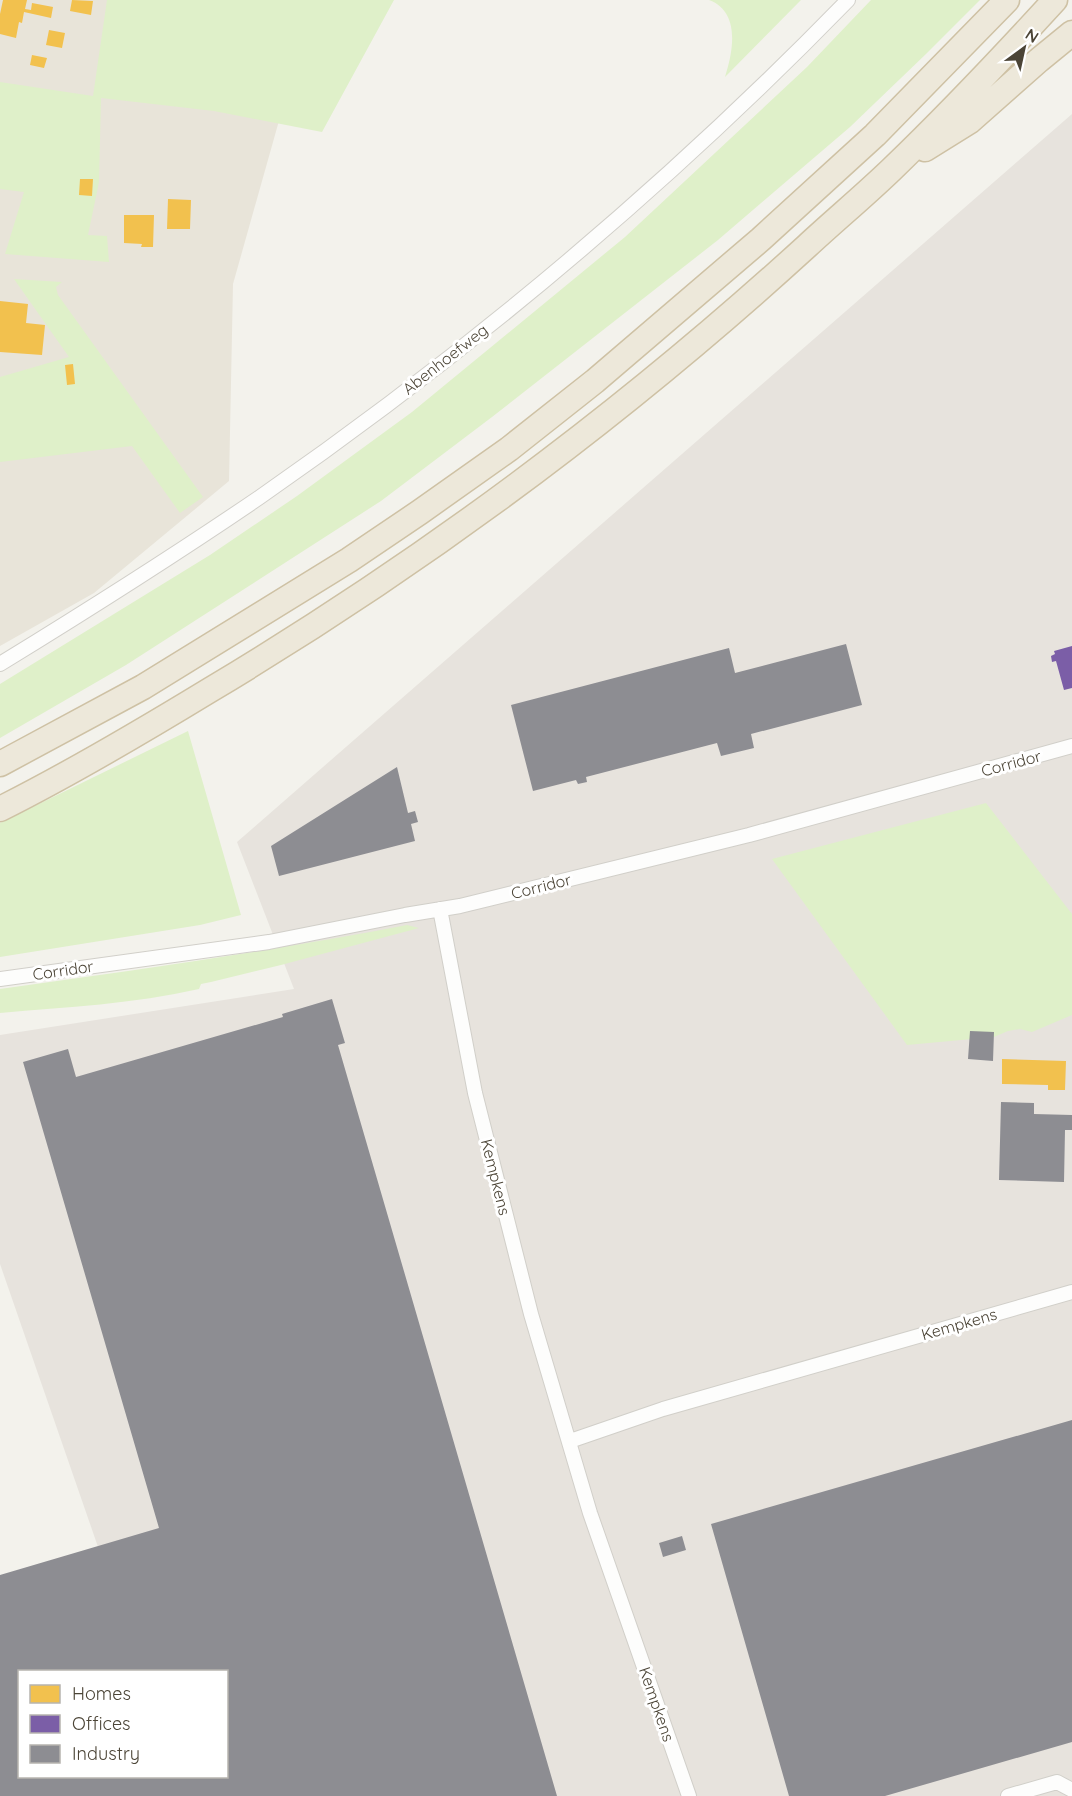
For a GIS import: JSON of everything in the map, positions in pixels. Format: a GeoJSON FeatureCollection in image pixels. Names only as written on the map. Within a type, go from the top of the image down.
{"type":"FeatureCollection","features":[{"type":"Feature","properties":{"kind":"highway"},"geometry":{"type":"LineString","coordinates":[[0,764],[143,687],[340,566],[509,449],[595,381],[761,239],[875,135],[1007,0]]}},
{"type":"Feature","properties":{"kind":"highway"},"geometry":{"type":"LineString","coordinates":[[0,809],[133,736],[269,656],[369,592],[491,506],[646,386],[753,296],[892,169],[1054,1]]}},
{"type":"Feature","properties":{"kind":"highway"},"geometry":{"type":"LineString","coordinates":[[892,169],[970,121],[1072,33]]}},
{"type":"Feature","properties":{"kind":"street","name":"Abenhoefweg"},"geometry":{"type":"LineString","coordinates":[[0,664],[209,531],[416,383],[514,305],[679,163],[848,0]]}},
{"type":"Feature","properties":{"kind":"street","name":"Corridor"},"geometry":{"type":"LineString","coordinates":[[0,979],[269,942],[460,906],[749,835],[1072,746]]}},
{"type":"Feature","properties":{"kind":"street","name":"Kempkens"},"geometry":{"type":"LineString","coordinates":[[440,909],[475,1093],[531,1314],[591,1513],[689,1796]]}},
{"type":"Feature","properties":{"kind":"street","name":"Kempkens"},"geometry":{"type":"LineString","coordinates":[[570,1441],[663,1409],[1072,1292]]}},
{"type":"Feature","properties":{"kind":"street"},"geometry":{"type":"LineString","coordinates":[[1008,1796],[1057,1782],[1072,1790]]}},
{"type":"Feature","properties":{"kind":"shaded area"},"geometry":{"type":"Polygon","coordinates":[[[0,0],[313,0],[233,284],[229,481],[94,593],[0,646],[0,0]]]}},
{"type":"Feature","properties":{"kind":"shaded area"},"geometry":{"type":"Polygon","coordinates":[[[1072,114],[1072,1796],[183,1796],[222,1778],[228,1778],[228,1670],[141,1670],[0,1264],[0,1035],[294,989],[237,842],[1072,114]]]}},
{"type":"Feature","properties":{"kind":"green space"},"geometry":{"type":"Polygon","coordinates":[[[107,0],[394,0],[322,132],[214,111],[101,98],[99,182],[88,235],[107,236],[109,262],[5,254],[24,192],[0,189],[0,82],[93,96],[107,0]]]}},
{"type":"Feature","properties":{"kind":"green space"},"geometry":{"type":"Polygon","coordinates":[[[709,0],[801,0],[725,77],[732,45],[730,23],[719,6],[709,0]]]}},
{"type":"Feature","properties":{"kind":"green space"},"geometry":{"type":"Polygon","coordinates":[[[871,0],[980,0],[850,127],[718,240],[381,501],[126,665],[0,738],[0,684],[210,555],[297,496],[412,412],[625,237],[807,67],[871,0]]]}},
{"type":"Feature","properties":{"kind":"green space"},"geometry":{"type":"Polygon","coordinates":[[[14,279],[62,282],[56,287],[58,295],[203,497],[180,513],[132,446],[0,462],[0,377],[69,357],[14,279]]]}},
{"type":"Feature","properties":{"kind":"green space"},"geometry":{"type":"Polygon","coordinates":[[[188,731],[241,915],[200,925],[0,957],[0,823],[188,731]]]}},
{"type":"Feature","properties":{"kind":"green space"},"geometry":{"type":"Polygon","coordinates":[[[986,803],[1072,914],[1072,1015],[1032,1032],[1020,1029],[994,1037],[907,1045],[772,859],[986,803]]]}},
{"type":"Feature","properties":{"kind":"green space"},"geometry":{"type":"Polygon","coordinates":[[[407,925],[419,928],[201,984],[199,989],[125,1002],[0,1013],[0,989],[255,952],[407,925]]]}},
{"type":"Feature","properties":{"kind":"building: Homes"},"geometry":{"type":"Polygon","coordinates":[[[3,0],[27,0],[25,9],[31,10],[32,3],[53,7],[51,18],[24,12],[22,23],[19,22],[16,38],[0,34],[3,0]]]}},
{"type":"Feature","properties":{"kind":"building: Homes"},"geometry":{"type":"Polygon","coordinates":[[[72,0],[93,1],[91,15],[70,11],[72,0]]]}},
{"type":"Feature","properties":{"kind":"building: Homes"},"geometry":{"type":"Polygon","coordinates":[[[49,30],[65,33],[62,48],[46,45],[49,30]]]}},
{"type":"Feature","properties":{"kind":"building: Homes"},"geometry":{"type":"Polygon","coordinates":[[[32,55],[47,58],[44,68],[30,65],[32,55]]]}},
{"type":"Feature","properties":{"kind":"building: Homes"},"geometry":{"type":"Polygon","coordinates":[[[80,179],[93,179],[92,196],[79,195],[80,179]]]}},
{"type":"Feature","properties":{"kind":"building: Homes"},"geometry":{"type":"Polygon","coordinates":[[[168,199],[191,200],[190,229],[167,229],[168,199]]]}},
{"type":"Feature","properties":{"kind":"building: Homes"},"geometry":{"type":"Polygon","coordinates":[[[124,215],[154,215],[153,247],[124,243],[124,215]]]}},
{"type":"Feature","properties":{"kind":"building: Homes"},"geometry":{"type":"Polygon","coordinates":[[[0,301],[28,304],[26,323],[45,325],[42,355],[0,352],[0,301]]]}},
{"type":"Feature","properties":{"kind":"building: Homes"},"geometry":{"type":"Polygon","coordinates":[[[73,364],[75,384],[67,385],[65,365],[73,364]]]}},
{"type":"Feature","properties":{"kind":"building: Homes"},"geometry":{"type":"Polygon","coordinates":[[[1002,1059],[1066,1061],[1065,1090],[1048,1090],[1048,1085],[1002,1084],[1002,1059]]]}},
{"type":"Feature","properties":{"kind":"building: Offices"},"geometry":{"type":"Polygon","coordinates":[[[1072,646],[1072,688],[1064,690],[1056,661],[1052,662],[1051,656],[1055,654],[1054,651],[1072,646]]]}},
{"type":"Feature","properties":{"kind":"building: Industry"},"geometry":{"type":"Polygon","coordinates":[[[846,644],[862,705],[751,734],[754,748],[721,756],[717,743],[586,777],[587,782],[578,784],[576,780],[533,791],[511,705],[729,648],[735,673],[846,644]]]}},
{"type":"Feature","properties":{"kind":"building: Industry"},"geometry":{"type":"Polygon","coordinates":[[[397,767],[408,813],[415,811],[418,822],[411,824],[415,841],[279,876],[271,846],[397,767]]]}},
{"type":"Feature","properties":{"kind":"building: Industry"},"geometry":{"type":"Polygon","coordinates":[[[332,999],[345,1043],[338,1045],[557,1796],[0,1796],[0,1575],[159,1528],[23,1062],[68,1049],[76,1077],[283,1017],[282,1014],[332,999]]]}},
{"type":"Feature","properties":{"kind":"building: Industry"},"geometry":{"type":"Polygon","coordinates":[[[970,1031],[994,1032],[993,1061],[968,1059],[970,1031]]]}},
{"type":"Feature","properties":{"kind":"building: Industry"},"geometry":{"type":"Polygon","coordinates":[[[1001,1102],[1034,1103],[1034,1114],[1072,1115],[1072,1130],[1065,1130],[1064,1182],[999,1180],[1001,1102]]]}},
{"type":"Feature","properties":{"kind":"building: Industry"},"geometry":{"type":"Polygon","coordinates":[[[1072,1420],[1072,1742],[885,1796],[789,1796],[711,1524],[1072,1420]]]}},
{"type":"Feature","properties":{"kind":"building: Industry"},"geometry":{"type":"Polygon","coordinates":[[[682,1536],[686,1550],[663,1557],[659,1543],[682,1536]]]}}]}
